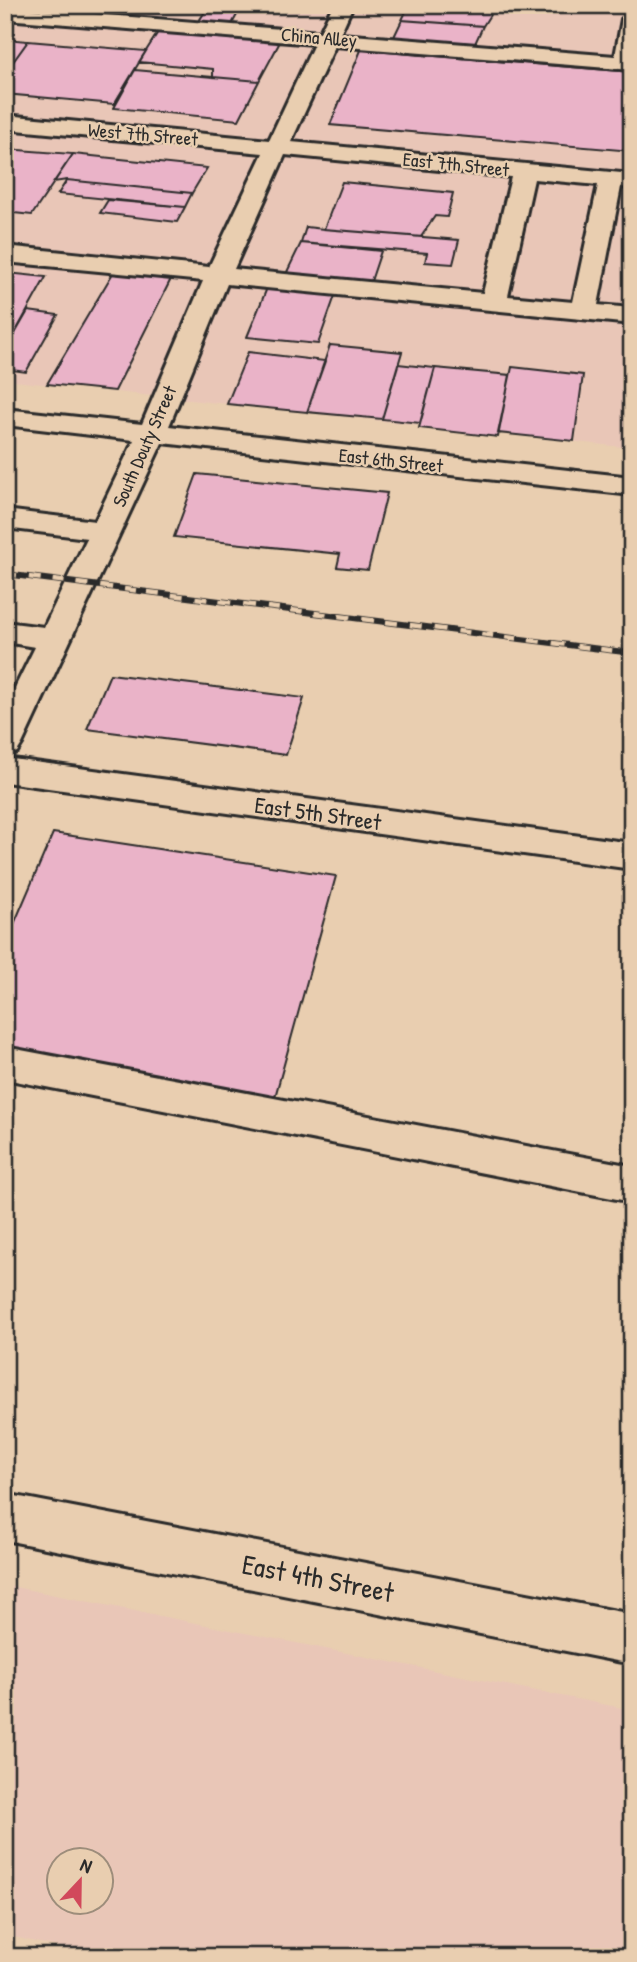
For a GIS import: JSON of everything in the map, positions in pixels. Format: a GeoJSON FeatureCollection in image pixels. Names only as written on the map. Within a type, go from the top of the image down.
{"type":"FeatureCollection","features":[{"type":"Feature","properties":{"kind":"street","name":"South Douty Street"},"geometry":{"type":"LineString","coordinates":[[5,744],[151,435],[218,275],[219,249],[280,146],[343,5]]}},
{"type":"Feature","properties":{"kind":"street","name":"China Alley"},"geometry":{"type":"LineString","coordinates":[[5,13],[80,11],[328,38],[628,63]]}},
{"type":"Feature","properties":{"kind":"street"},"geometry":{"type":"LineString","coordinates":[[628,63],[632,19]]}},
{"type":"Feature","properties":{"kind":"street","name":"West 7th Street"},"geometry":{"type":"LineString","coordinates":[[5,122],[280,146]]}},
{"type":"Feature","properties":{"kind":"street","name":"East 7th Street"},"geometry":{"type":"LineString","coordinates":[[280,146],[621,180]]}},
{"type":"Feature","properties":{"kind":"street"},"geometry":{"type":"LineString","coordinates":[[494,301],[524,171]]}},
{"type":"Feature","properties":{"kind":"street"},"geometry":{"type":"LineString","coordinates":[[584,312],[621,180]]}},
{"type":"Feature","properties":{"kind":"street"},"geometry":{"type":"LineString","coordinates":[[5,254],[632,316]]}},
{"type":"Feature","properties":{"kind":"street","name":"East 6th Street"},"geometry":{"type":"LineString","coordinates":[[5,417],[632,486]]}},
{"type":"Feature","properties":{"kind":"street"},"geometry":{"type":"LineString","coordinates":[[5,519],[105,531]]}},
{"type":"Feature","properties":{"kind":"street"},"geometry":{"type":"LineString","coordinates":[[5,632],[54,639]]}},
{"type":"Feature","properties":{"kind":"street","name":"East 5th Street"},"geometry":{"type":"LineString","coordinates":[[5,770],[632,856]]}},
{"type":"Feature","properties":{"kind":"street"},"geometry":{"type":"LineString","coordinates":[[5,1063],[632,1184]]}},
{"type":"Feature","properties":{"kind":"street","name":"East 4th Street"},"geometry":{"type":"LineString","coordinates":[[5,1517],[632,1639]]}},
{"type":"Feature","properties":{"kind":"shaded area"},"geometry":{"type":"Polygon","coordinates":[[[5,5],[632,5],[632,448],[5,380],[5,5]]]}},
{"type":"Feature","properties":{"kind":"shaded area"},"geometry":{"type":"Polygon","coordinates":[[[5,1585],[632,1710],[632,1957],[102,1957],[5,1935],[5,1585]]]}},
{"type":"Feature","properties":{"kind":"building"},"geometry":{"type":"Polygon","coordinates":[[[131,5],[164,5],[160,11],[129,8],[131,5]]]}},
{"type":"Feature","properties":{"kind":"building"},"geometry":{"type":"Polygon","coordinates":[[[207,5],[277,5],[273,12],[207,5]]]}},
{"type":"Feature","properties":{"kind":"building"},"geometry":{"type":"Polygon","coordinates":[[[409,5],[496,5],[483,26],[402,20],[409,5]]]}},
{"type":"Feature","properties":{"kind":"building"},"geometry":{"type":"Polygon","coordinates":[[[206,10],[238,13],[232,24],[199,21],[206,10]]]}},
{"type":"Feature","properties":{"kind":"building"},"geometry":{"type":"Polygon","coordinates":[[[402,20],[483,26],[473,48],[392,41],[402,20]]]}},
{"type":"Feature","properties":{"kind":"building"},"geometry":{"type":"Polygon","coordinates":[[[160,29],[281,40],[259,81],[213,77],[213,69],[139,62],[160,29]]]}},
{"type":"Feature","properties":{"kind":"building"},"geometry":{"type":"Polygon","coordinates":[[[5,39],[28,41],[5,73],[5,39]]]}},
{"type":"Feature","properties":{"kind":"building"},"geometry":{"type":"Polygon","coordinates":[[[28,41],[146,51],[114,104],[5,94],[5,73],[28,41]]]}},
{"type":"Feature","properties":{"kind":"building"},"geometry":{"type":"Polygon","coordinates":[[[361,50],[632,72],[632,151],[330,125],[361,50]]]}},
{"type":"Feature","properties":{"kind":"building"},"geometry":{"type":"Polygon","coordinates":[[[135,70],[259,81],[239,120],[114,108],[135,70]]]}},
{"type":"Feature","properties":{"kind":"building"},"geometry":{"type":"Polygon","coordinates":[[[5,149],[73,154],[32,215],[5,212],[5,149]]]}},
{"type":"Feature","properties":{"kind":"building"},"geometry":{"type":"Polygon","coordinates":[[[73,154],[207,168],[192,193],[67,180],[54,182],[73,154]]]}},
{"type":"Feature","properties":{"kind":"building"},"geometry":{"type":"Polygon","coordinates":[[[67,180],[192,193],[185,207],[58,194],[67,180]]]}},
{"type":"Feature","properties":{"kind":"building"},"geometry":{"type":"Polygon","coordinates":[[[342,182],[453,193],[447,217],[435,216],[421,237],[324,229],[342,182]]]}},
{"type":"Feature","properties":{"kind":"building"},"geometry":{"type":"Polygon","coordinates":[[[108,200],[185,207],[177,222],[100,213],[108,200]]]}},
{"type":"Feature","properties":{"kind":"building"},"geometry":{"type":"Polygon","coordinates":[[[306,227],[459,240],[453,264],[425,262],[427,253],[301,243],[306,227]]]}},
{"type":"Feature","properties":{"kind":"building"},"geometry":{"type":"Polygon","coordinates":[[[301,243],[381,251],[369,287],[286,274],[301,243]]]}},
{"type":"Feature","properties":{"kind":"building"},"geometry":{"type":"Polygon","coordinates":[[[7,273],[46,277],[5,351],[5,276],[7,273]]]}},
{"type":"Feature","properties":{"kind":"building"},"geometry":{"type":"Polygon","coordinates":[[[113,273],[171,279],[115,391],[47,384],[113,273]]]}},
{"type":"Feature","properties":{"kind":"building"},"geometry":{"type":"Polygon","coordinates":[[[269,283],[337,290],[318,344],[247,337],[269,283]]]}},
{"type":"Feature","properties":{"kind":"building"},"geometry":{"type":"Polygon","coordinates":[[[28,311],[58,315],[26,372],[5,369],[5,351],[28,311]]]}},
{"type":"Feature","properties":{"kind":"building"},"geometry":{"type":"Polygon","coordinates":[[[330,345],[402,352],[382,419],[307,412],[330,345]]]}},
{"type":"Feature","properties":{"kind":"building"},"geometry":{"type":"Polygon","coordinates":[[[248,352],[325,361],[307,412],[227,404],[248,352]]]}},
{"type":"Feature","properties":{"kind":"building"},"geometry":{"type":"Polygon","coordinates":[[[398,364],[435,368],[420,423],[382,419],[398,364]]]}},
{"type":"Feature","properties":{"kind":"building"},"geometry":{"type":"Polygon","coordinates":[[[512,367],[583,375],[574,441],[498,433],[512,367]]]}},
{"type":"Feature","properties":{"kind":"building"},"geometry":{"type":"Polygon","coordinates":[[[435,368],[510,375],[498,437],[419,428],[435,368]]]}},
{"type":"Feature","properties":{"kind":"building"},"geometry":{"type":"Polygon","coordinates":[[[197,474],[387,493],[368,570],[337,567],[340,554],[174,537],[197,474]]]}},
{"type":"Feature","properties":{"kind":"building"},"geometry":{"type":"Polygon","coordinates":[[[110,674],[304,698],[286,755],[87,729],[110,674]]]}},
{"type":"Feature","properties":{"kind":"building"},"geometry":{"type":"Polygon","coordinates":[[[53,833],[336,876],[275,1097],[5,1051],[5,945],[53,833]]]}},
{"type":"Feature","properties":{"kind":"railway"},"geometry":{"type":"LineString","coordinates":[[5,574],[632,653]]}}]}
